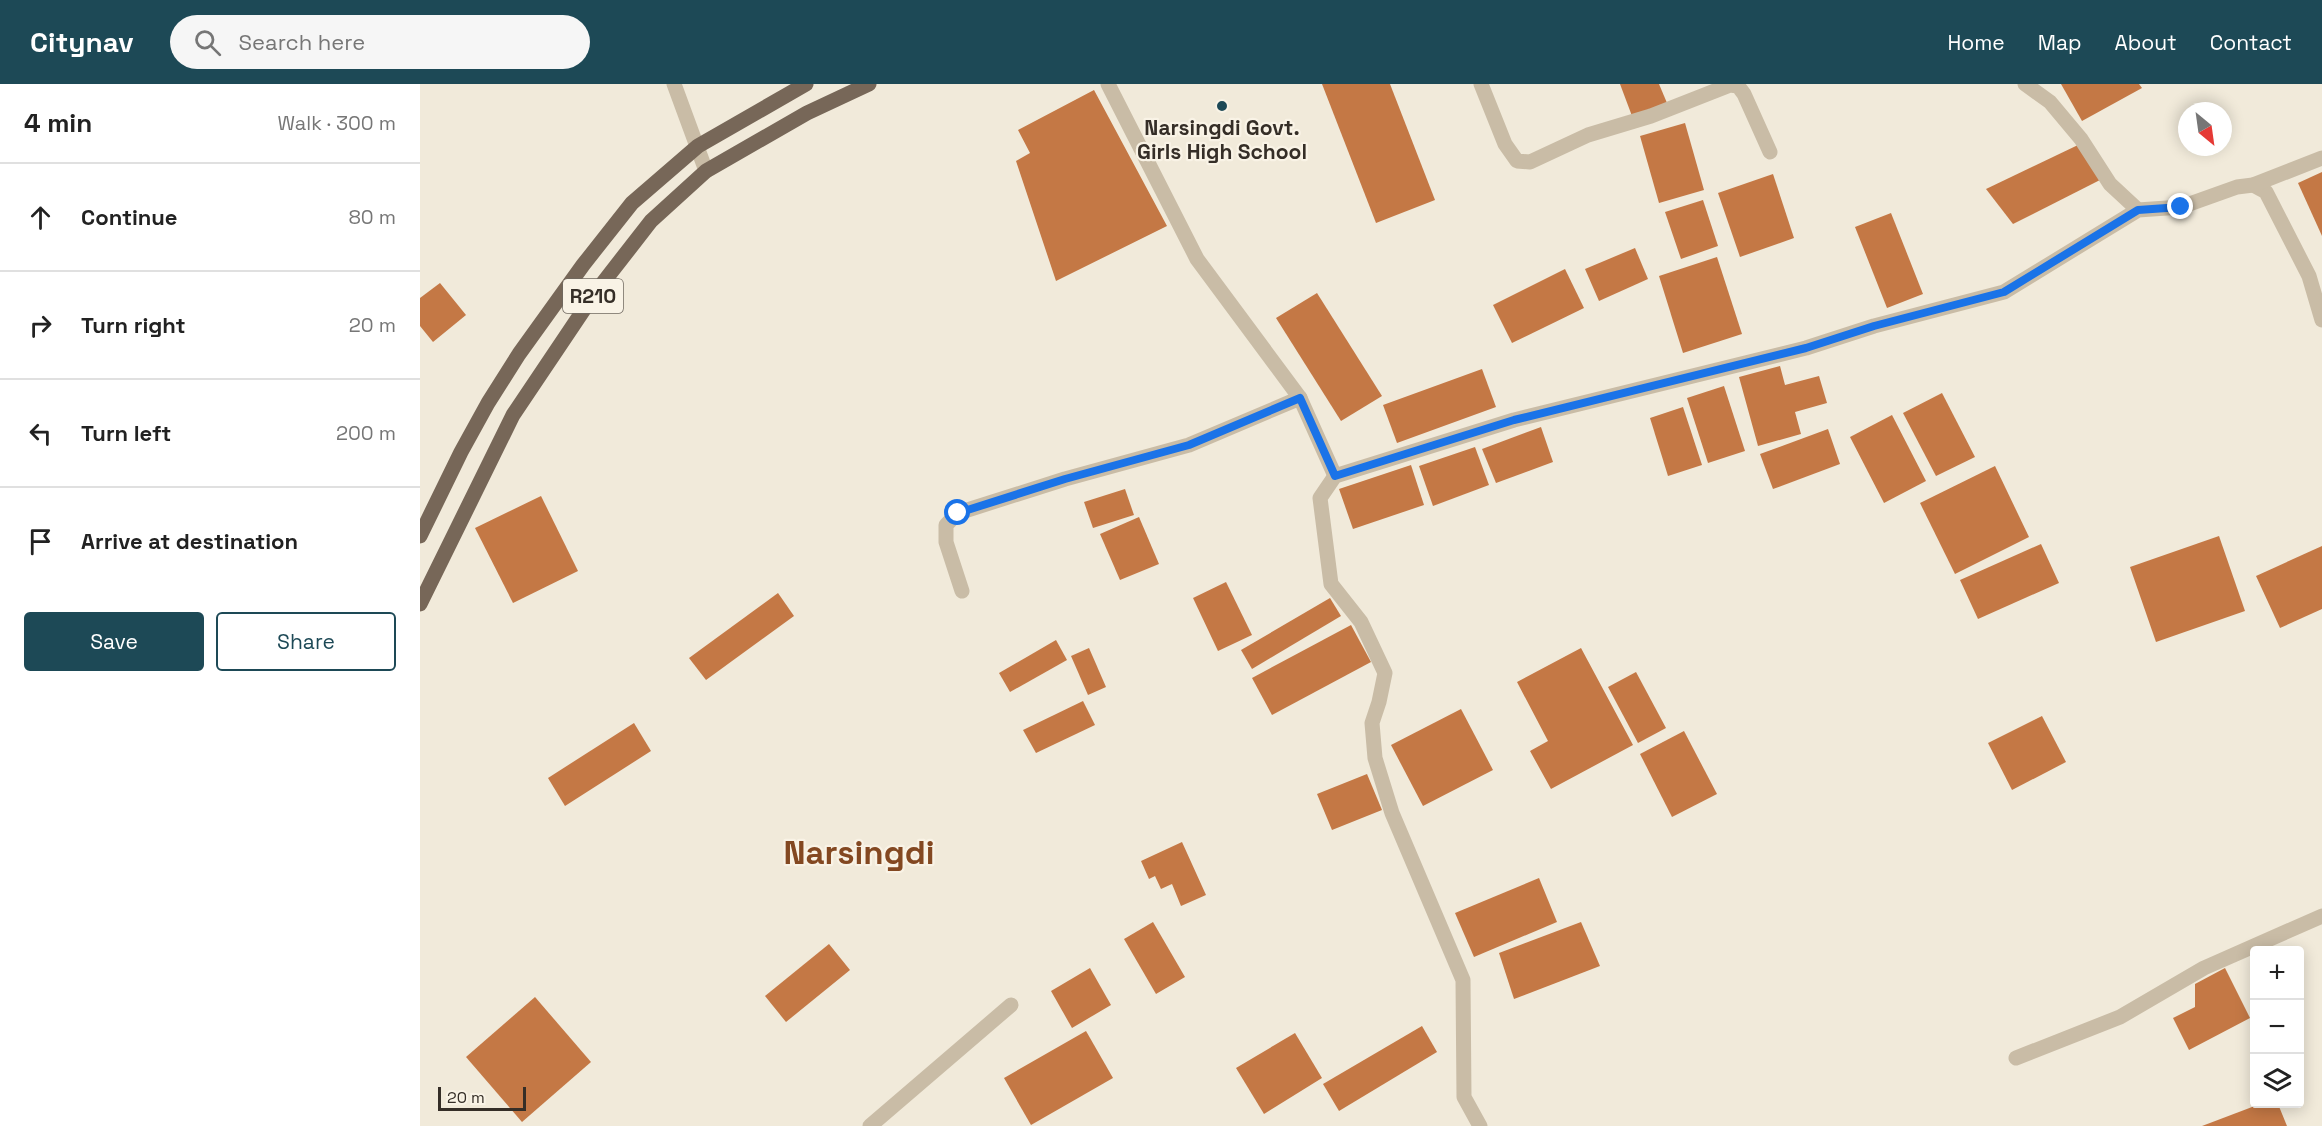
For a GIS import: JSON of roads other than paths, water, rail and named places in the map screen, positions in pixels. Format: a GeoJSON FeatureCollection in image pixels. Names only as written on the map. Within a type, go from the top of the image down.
{"type":"FeatureCollection","features":[{"type":"Feature","properties":{"kind":"main road","name":"R210"},"geometry":{"type":"LineString","coordinates":[[420,536],[461,452],[519,354],[583,265],[632,203],[698,146],[806,84]]}},
{"type":"Feature","properties":{"kind":"main road","name":"R210"},"geometry":{"type":"LineString","coordinates":[[420,604],[431,577],[513,415],[595,293],[651,221],[706,171],[807,113],[869,84]]}},
{"type":"Feature","properties":{"kind":"street"},"geometry":{"type":"LineString","coordinates":[[674,84],[706,171]]}},
{"type":"Feature","properties":{"kind":"street"},"geometry":{"type":"LineString","coordinates":[[1108,84],[1197,259],[1300,398],[1335,476]]}},
{"type":"Feature","properties":{"kind":"street"},"geometry":{"type":"LineString","coordinates":[[1481,84],[1505,144],[1516,161],[1530,162],[1588,135],[1651,116],[1730,85],[1738,86],[1744,94],[1770,152]]}},
{"type":"Feature","properties":{"kind":"street"},"geometry":{"type":"LineString","coordinates":[[2025,84],[2050,102],[2080,139],[2110,184],[2138,210]]}},
{"type":"Feature","properties":{"kind":"street"},"geometry":{"type":"LineString","coordinates":[[1480,1126],[1464,1097],[1463,980],[1392,813],[1375,758],[1372,723],[1385,673],[1361,622],[1331,584],[1320,498],[1335,476],[1514,420],[1806,348],[1874,326],[2004,292],[2138,210],[2181,207],[2237,187],[2253,185],[2322,158]]}},
{"type":"Feature","properties":{"kind":"street"},"geometry":{"type":"LineString","coordinates":[[2253,185],[2266,192],[2308,276],[2322,320]]}},
{"type":"Feature","properties":{"kind":"street"},"geometry":{"type":"LineString","coordinates":[[962,591],[946,542],[946,525],[958,513],[1065,479],[1189,445],[1300,398]]}},
{"type":"Feature","properties":{"kind":"street"},"geometry":{"type":"LineString","coordinates":[[2016,1058],[2120,1017],[2204,968],[2322,916]]}},
{"type":"Feature","properties":{"kind":"street"},"geometry":{"type":"LineString","coordinates":[[870,1126],[1011,1005]]}},
{"type":"Feature","properties":{"kind":"place","name":"Narsingdi Govt. Girls High School"},"geometry":{"type":"Point","coordinates":[1222,106]}},
{"type":"Feature","properties":{"kind":"district","name":"Narsingdi"},"geometry":{"type":"Point","coordinates":[859,852]}}]}
